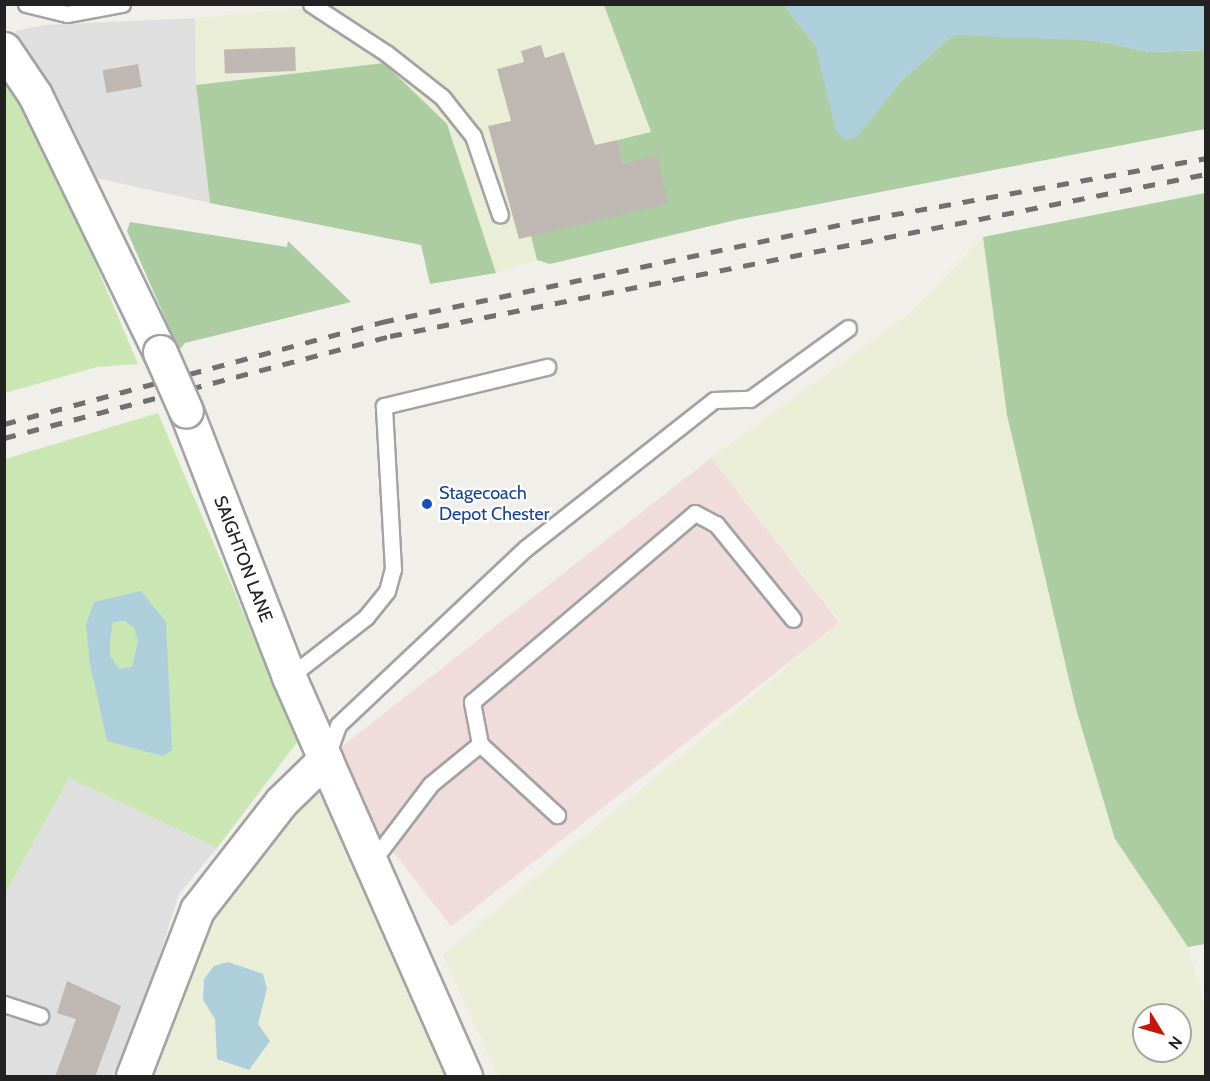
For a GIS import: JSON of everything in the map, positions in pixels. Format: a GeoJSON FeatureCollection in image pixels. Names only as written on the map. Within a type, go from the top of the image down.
{"type":"FeatureCollection","features":[{"type":"Feature","properties":{"kind":"street","name":"SAIGHTON LANE"},"geometry":{"type":"LineString","coordinates":[[4,49],[35,95],[160,352],[186,411],[289,677],[465,1077]]}},
{"type":"Feature","properties":{"kind":"street"},"geometry":{"type":"LineString","coordinates":[[133,1077],[197,910],[281,802],[326,759]]}},
{"type":"Feature","properties":{"kind":"lane"},"geometry":{"type":"LineString","coordinates":[[26,4],[67,14],[122,4]]}},
{"type":"Feature","properties":{"kind":"lane"},"geometry":{"type":"LineString","coordinates":[[311,4],[386,52],[442,98],[473,136],[500,215]]}},
{"type":"Feature","properties":{"kind":"lane"},"geometry":{"type":"LineString","coordinates":[[326,759],[338,725],[526,548],[714,400],[750,399],[848,328]]}},
{"type":"Feature","properties":{"kind":"lane"},"geometry":{"type":"LineString","coordinates":[[289,677],[366,617],[387,591],[393,569],[384,405],[547,367]]}},
{"type":"Feature","properties":{"kind":"lane"},"geometry":{"type":"LineString","coordinates":[[557,815],[480,744],[472,702],[695,513],[716,524],[793,619]]}},
{"type":"Feature","properties":{"kind":"lane"},"geometry":{"type":"LineString","coordinates":[[371,863],[430,784],[480,744]]}},
{"type":"Feature","properties":{"kind":"lane"},"geometry":{"type":"LineString","coordinates":[[4,1004],[40,1016]]}},
{"type":"Feature","properties":{"kind":"shaded area"},"geometry":{"type":"Polygon","coordinates":[[[195,18],[196,85],[210,203],[91,177],[15,31],[44,25],[195,18]]]}},
{"type":"Feature","properties":{"kind":"shaded area"},"geometry":{"type":"Polygon","coordinates":[[[711,458],[840,623],[451,926],[323,762],[711,458]]]}},
{"type":"Feature","properties":{"kind":"shaded area"},"geometry":{"type":"Polygon","coordinates":[[[69,778],[217,848],[179,894],[137,1026],[112,1076],[5,1076],[5,894],[69,778]]]}},
{"type":"Feature","properties":{"kind":"green space"},"geometry":{"type":"Polygon","coordinates":[[[344,4],[604,5],[651,133],[623,164],[657,155],[668,204],[532,236],[537,260],[496,273],[447,124],[384,63],[196,85],[195,18],[344,4]]]}},
{"type":"Feature","properties":{"kind":"green space"},"geometry":{"type":"Polygon","coordinates":[[[604,5],[784,5],[815,45],[857,136],[901,81],[953,35],[971,32],[1099,41],[1149,52],[1205,50],[1205,129],[736,220],[550,264],[537,260],[531,236],[657,156],[623,164],[618,140],[651,132],[604,5]]]}},
{"type":"Feature","properties":{"kind":"green space"},"geometry":{"type":"Polygon","coordinates":[[[384,63],[447,124],[496,273],[430,284],[421,245],[210,203],[196,85],[384,63]]]}},
{"type":"Feature","properties":{"kind":"green space"},"geometry":{"type":"Polygon","coordinates":[[[4,72],[55,168],[138,364],[97,367],[5,393],[4,72]]]}},
{"type":"Feature","properties":{"kind":"green space"},"geometry":{"type":"Polygon","coordinates":[[[1205,193],[1205,944],[1188,947],[1115,839],[1076,709],[1007,415],[983,237],[1205,193]]]}},
{"type":"Feature","properties":{"kind":"green space"},"geometry":{"type":"Polygon","coordinates":[[[130,222],[287,247],[288,241],[351,302],[185,343],[179,350],[127,231],[130,222]]]}},
{"type":"Feature","properties":{"kind":"green space"},"geometry":{"type":"Polygon","coordinates":[[[983,237],[1007,415],[1115,839],[1188,947],[1205,1009],[1205,1076],[498,1076],[443,955],[841,622],[711,458],[909,314],[983,237]]]}},
{"type":"Feature","properties":{"kind":"green space"},"geometry":{"type":"Polygon","coordinates":[[[158,413],[298,741],[217,848],[69,778],[5,894],[5,459],[158,413]]]}},
{"type":"Feature","properties":{"kind":"green space"},"geometry":{"type":"Polygon","coordinates":[[[325,759],[465,1076],[133,1076],[178,950],[325,759]]]}},
{"type":"Feature","properties":{"kind":"water"},"geometry":{"type":"Polygon","coordinates":[[[784,5],[1205,5],[1205,50],[1149,52],[1099,41],[953,35],[901,81],[857,137],[846,141],[836,131],[815,45],[784,5]]]}},
{"type":"Feature","properties":{"kind":"water"},"geometry":{"type":"Polygon","coordinates":[[[141,591],[166,622],[172,750],[163,756],[107,741],[90,664],[86,625],[94,602],[141,591]],[[125,621],[113,622],[110,656],[119,669],[132,667],[138,641],[134,628],[125,621]]]}},
{"type":"Feature","properties":{"kind":"water"},"geometry":{"type":"Polygon","coordinates":[[[228,962],[263,974],[267,989],[258,1024],[270,1041],[249,1070],[217,1059],[215,1019],[203,1000],[204,979],[214,966],[228,962]]]}},
{"type":"Feature","properties":{"kind":"building"},"geometry":{"type":"Polygon","coordinates":[[[541,45],[545,58],[564,52],[595,145],[618,140],[623,164],[657,155],[668,204],[519,239],[488,126],[511,121],[497,69],[524,62],[521,51],[541,45]]]}},
{"type":"Feature","properties":{"kind":"building"},"geometry":{"type":"Polygon","coordinates":[[[295,47],[296,71],[225,73],[224,49],[295,47]]]}},
{"type":"Feature","properties":{"kind":"building"},"geometry":{"type":"Polygon","coordinates":[[[138,64],[142,87],[107,93],[103,70],[138,64]]]}},
{"type":"Feature","properties":{"kind":"building"},"geometry":{"type":"Polygon","coordinates":[[[67,981],[121,1006],[95,1077],[55,1077],[76,1019],[57,1013],[67,981]]]}},
{"type":"Feature","properties":{"kind":"railway"},"geometry":{"type":"LineString","coordinates":[[4,424],[382,322],[868,219],[1206,158]]}},
{"type":"Feature","properties":{"kind":"railway"},"geometry":{"type":"LineString","coordinates":[[4,438],[390,336],[1206,174]]}},
{"type":"Feature","properties":{"kind":"place","name":"Stagecoach Depot Chester"},"geometry":{"type":"Point","coordinates":[427,504]}}]}
